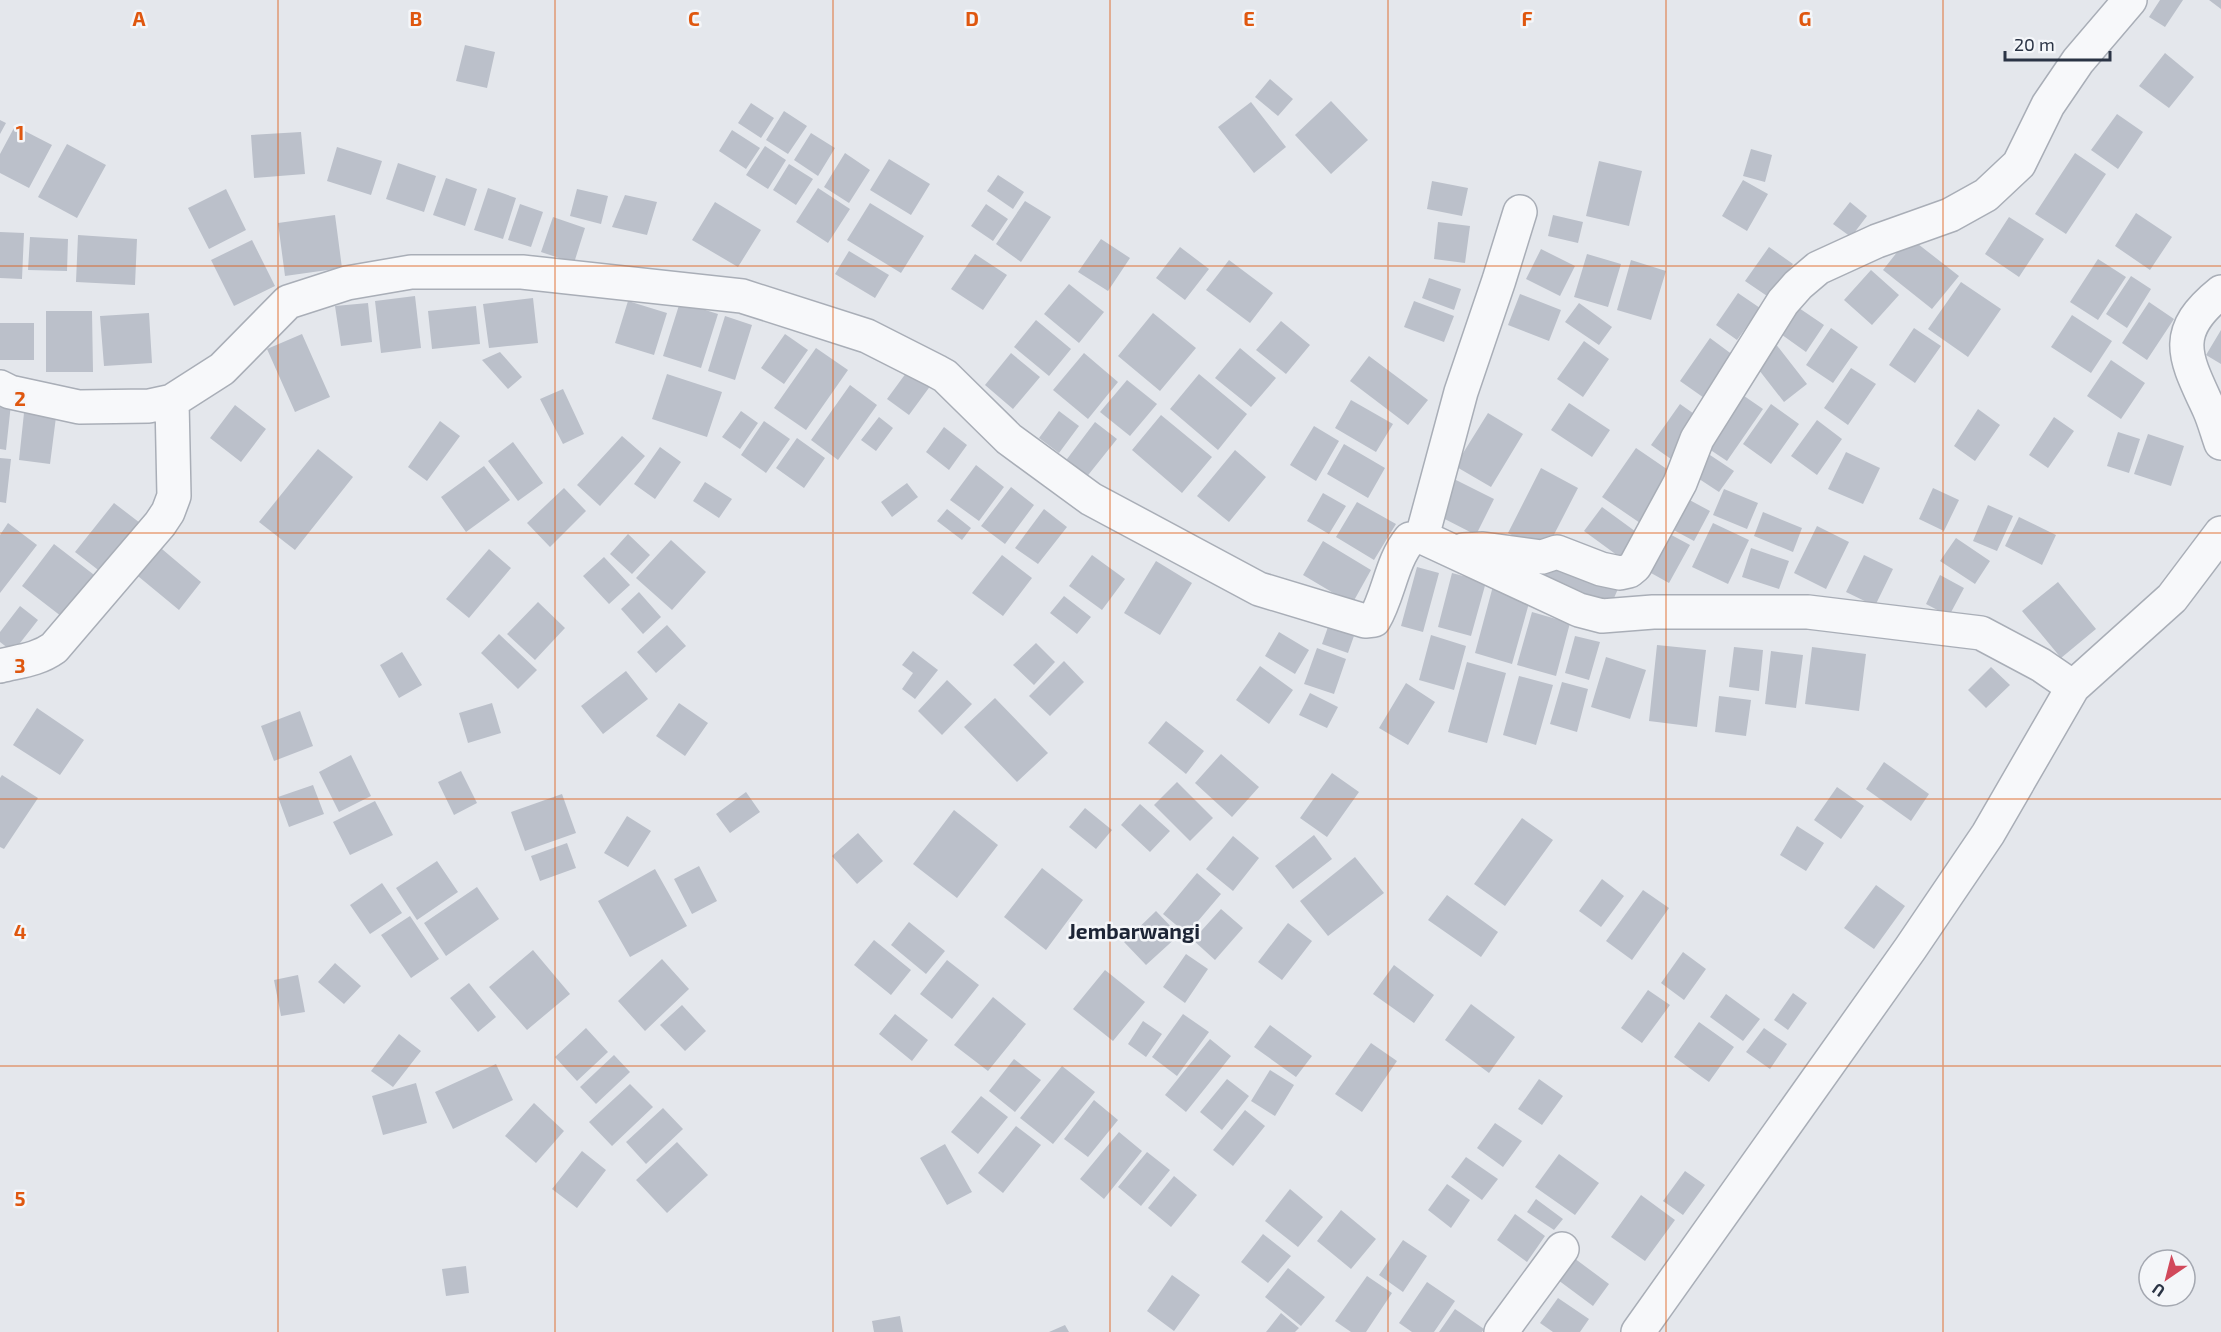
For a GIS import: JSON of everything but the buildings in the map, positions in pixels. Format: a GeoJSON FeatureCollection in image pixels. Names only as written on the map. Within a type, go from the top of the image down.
{"type":"FeatureCollection","features":[{"type":"Feature","properties":{"kind":"street"},"geometry":{"type":"LineString","coordinates":[[0,387],[10,392],[79,407],[149,406],[172,401],[222,369],[288,302],[347,283],[411,272],[522,272],[734,294],[867,336],[945,376],[1009,439],[1091,499],[1259,589],[1365,621],[1374,620],[1380,610],[1401,550],[1410,540],[1542,557],[1557,552],[1601,569],[1620,573],[1629,571],[1635,566],[1680,483],[1697,439],[1783,302],[1818,268],[1876,241],[1950,215],[1986,195],[2019,164],[2048,105],[2078,61],[2130,0]]}},
{"type":"Feature","properties":{"kind":"street"},"geometry":{"type":"LineString","coordinates":[[1436,544],[1461,392],[1520,212]]}},
{"type":"Feature","properties":{"kind":"street"},"geometry":{"type":"LineString","coordinates":[[2221,292],[2199,311],[2188,330],[2186,352],[2196,384],[2210,411],[2221,443]]}},
{"type":"Feature","properties":{"kind":"street"},"geometry":{"type":"LineString","coordinates":[[0,666],[42,656],[54,648],[168,512],[174,496],[172,401]]}},
{"type":"Feature","properties":{"kind":"street"},"geometry":{"type":"LineString","coordinates":[[1638,1332],[1975,854],[2073,687],[2172,598],[2221,533]]}},
{"type":"Feature","properties":{"kind":"street"},"geometry":{"type":"LineString","coordinates":[[1436,544],[1579,610],[1602,615],[1653,612],[1808,612],[1981,633],[2041,665],[2073,687]]}},
{"type":"Feature","properties":{"kind":"street"},"geometry":{"type":"LineString","coordinates":[[1500,1332],[1562,1249]]}},
{"type":"Feature","properties":{"kind":"district","name":"Jembarwangi"},"geometry":{"type":"Point","coordinates":[1134,932]}}]}
